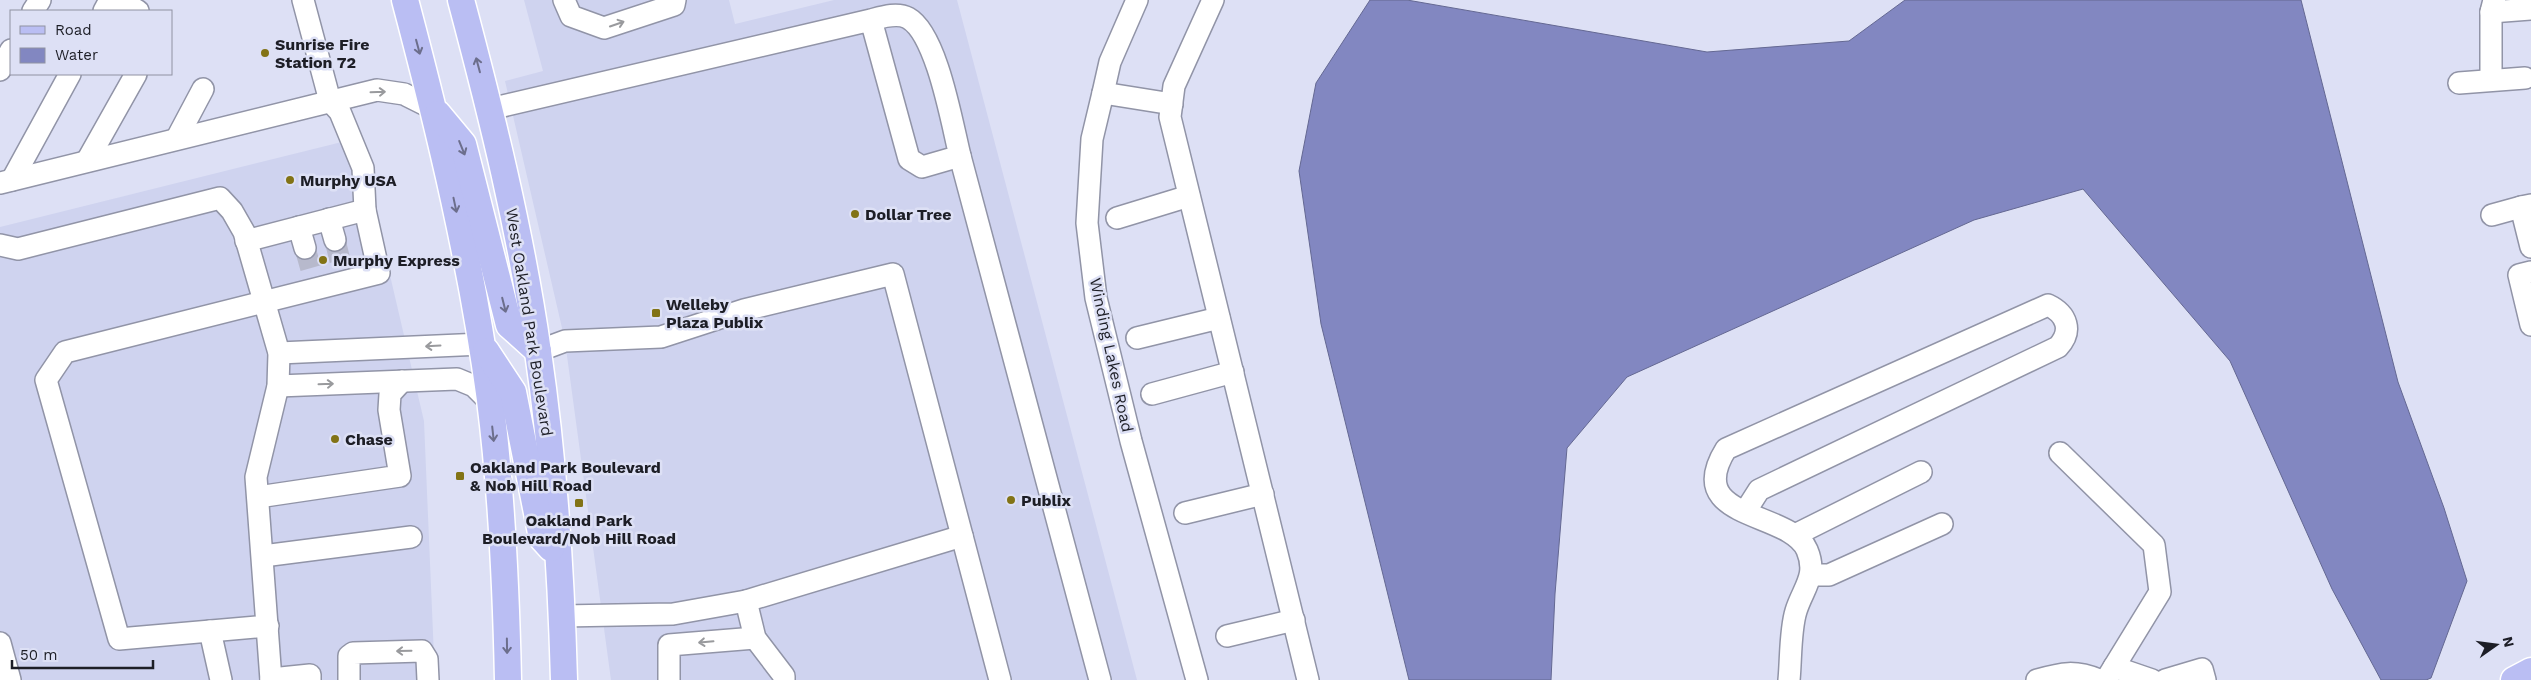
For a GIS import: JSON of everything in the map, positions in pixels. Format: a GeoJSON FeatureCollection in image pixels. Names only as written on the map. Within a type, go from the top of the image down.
{"type":"FeatureCollection","features":[{"type":"Feature","properties":{"kind":"main road"},"geometry":{"type":"LineString","coordinates":[[405,0],[434,109],[482,344],[490,402],[506,581],[508,680]]}},
{"type":"Feature","properties":{"kind":"main road","name":"West Oakland Park Boulevard"},"geometry":{"type":"LineString","coordinates":[[461,0],[490,110],[508,189],[538,351],[550,443],[559,558],[564,680]]}},
{"type":"Feature","properties":{"kind":"main road"},"geometry":{"type":"LineString","coordinates":[[434,109],[463,144],[509,325],[538,351]]}},
{"type":"Feature","properties":{"kind":"main road"},"geometry":{"type":"LineString","coordinates":[[482,344],[513,392],[542,538],[559,558]]}},
{"type":"Feature","properties":{"kind":"main road"},"geometry":{"type":"LineString","coordinates":[[2514,680],[2531,671]]}},
{"type":"Feature","properties":{"kind":"street"},"geometry":{"type":"LineString","coordinates":[[119,0],[136,10]]}},
{"type":"Feature","properties":{"kind":"street"},"geometry":{"type":"LineString","coordinates":[[268,626],[119,639],[46,380],[65,352],[265,302],[344,277],[379,273],[365,210],[363,168],[340,112],[330,101],[303,0]]}},
{"type":"Feature","properties":{"kind":"street"},"geometry":{"type":"LineString","coordinates":[[564,0],[571,16],[604,28],[674,5],[675,0]]}},
{"type":"Feature","properties":{"kind":"street","name":"Winding Lakes Road"},"geometry":{"type":"LineString","coordinates":[[1137,0],[1110,62],[1092,140],[1087,223],[1096,298],[1131,441],[1197,680]]}},
{"type":"Feature","properties":{"kind":"street"},"geometry":{"type":"LineString","coordinates":[[1213,0],[1174,86],[1170,117],[1308,680]]}},
{"type":"Feature","properties":{"kind":"street"},"geometry":{"type":"LineString","coordinates":[[2491,80],[2493,6],[2531,9]]}},
{"type":"Feature","properties":{"kind":"street"},"geometry":{"type":"LineString","coordinates":[[490,110],[891,15],[908,18],[922,30],[933,52],[1100,680]]}},
{"type":"Feature","properties":{"kind":"street"},"geometry":{"type":"LineString","coordinates":[[871,20],[909,160],[916,165],[922,166],[960,156]]}},
{"type":"Feature","properties":{"kind":"street"},"geometry":{"type":"LineString","coordinates":[[0,70],[10,52]]}},
{"type":"Feature","properties":{"kind":"street"},"geometry":{"type":"LineString","coordinates":[[6,182],[69,75]]}},
{"type":"Feature","properties":{"kind":"street"},"geometry":{"type":"LineString","coordinates":[[87,161],[135,75]]}},
{"type":"Feature","properties":{"kind":"street"},"geometry":{"type":"LineString","coordinates":[[2459,83],[2525,78]]}},
{"type":"Feature","properties":{"kind":"street"},"geometry":{"type":"LineString","coordinates":[[177,138],[203,89]]}},
{"type":"Feature","properties":{"kind":"street"},"geometry":{"type":"LineString","coordinates":[[6,182],[177,138],[377,90],[404,94],[434,109]]}},
{"type":"Feature","properties":{"kind":"street"},"geometry":{"type":"LineString","coordinates":[[1103,93],[1172,104]]}},
{"type":"Feature","properties":{"kind":"street"},"geometry":{"type":"LineString","coordinates":[[1117,218],[1189,196]]}},
{"type":"Feature","properties":{"kind":"street"},"geometry":{"type":"LineString","coordinates":[[0,245],[18,250],[220,198],[232,211],[246,241],[279,353],[278,386],[256,477],[271,679],[310,674],[310,680]]}},
{"type":"Feature","properties":{"kind":"street"},"geometry":{"type":"LineString","coordinates":[[2492,214],[2526,206],[2531,247]]}},
{"type":"Feature","properties":{"kind":"street"},"geometry":{"type":"LineString","coordinates":[[246,241],[365,210]]}},
{"type":"Feature","properties":{"kind":"street"},"geometry":{"type":"LineString","coordinates":[[329,219],[335,240]]}},
{"type":"Feature","properties":{"kind":"street"},"geometry":{"type":"LineString","coordinates":[[299,227],[305,248]]}},
{"type":"Feature","properties":{"kind":"street"},"geometry":{"type":"LineString","coordinates":[[2531,272],[2519,275],[2531,324]]}},
{"type":"Feature","properties":{"kind":"street"},"geometry":{"type":"LineString","coordinates":[[538,351],[564,342],[661,337],[744,310],[892,274],[1000,680]]}},
{"type":"Feature","properties":{"kind":"street"},"geometry":{"type":"LineString","coordinates":[[1745,512],[1759,490],[2058,347],[2065,340],[2067,326],[2060,310],[2048,305],[1726,449],[1717,463],[1716,488],[1734,508],[1795,535],[1807,549],[1811,575],[1795,612],[1789,680]]}},
{"type":"Feature","properties":{"kind":"street"},"geometry":{"type":"LineString","coordinates":[[1137,338],[1219,318]]}},
{"type":"Feature","properties":{"kind":"street"},"geometry":{"type":"LineString","coordinates":[[279,353],[482,344]]}},
{"type":"Feature","properties":{"kind":"street"},"geometry":{"type":"LineString","coordinates":[[1152,394],[1233,372]]}},
{"type":"Feature","properties":{"kind":"street"},"geometry":{"type":"LineString","coordinates":[[278,386],[457,379],[474,386],[490,402]]}},
{"type":"Feature","properties":{"kind":"street"},"geometry":{"type":"LineString","coordinates":[[258,496],[400,476],[389,410],[390,394],[402,381]]}},
{"type":"Feature","properties":{"kind":"street"},"geometry":{"type":"LineString","coordinates":[[2060,453],[2154,545],[2160,592],[2106,676]]}},
{"type":"Feature","properties":{"kind":"street"},"geometry":{"type":"LineString","coordinates":[[1795,535],[1921,472]]}},
{"type":"Feature","properties":{"kind":"street"},"geometry":{"type":"LineString","coordinates":[[1186,513],[1263,494]]}},
{"type":"Feature","properties":{"kind":"street"},"geometry":{"type":"LineString","coordinates":[[1811,575],[1829,575],[1942,524]]}},
{"type":"Feature","properties":{"kind":"street"},"geometry":{"type":"LineString","coordinates":[[562,616],[673,614],[746,601],[962,536]]}},
{"type":"Feature","properties":{"kind":"street"},"geometry":{"type":"LineString","coordinates":[[262,556],[411,537]]}},
{"type":"Feature","properties":{"kind":"street"},"geometry":{"type":"LineString","coordinates":[[746,601],[755,638],[784,676],[784,680]]}},
{"type":"Feature","properties":{"kind":"street"},"geometry":{"type":"LineString","coordinates":[[1227,636],[1294,620]]}},
{"type":"Feature","properties":{"kind":"street"},"geometry":{"type":"LineString","coordinates":[[210,631],[221,680]]}},
{"type":"Feature","properties":{"kind":"street"},"geometry":{"type":"LineString","coordinates":[[669,680],[669,645],[755,638]]}},
{"type":"Feature","properties":{"kind":"street"},"geometry":{"type":"LineString","coordinates":[[0,643],[10,680]]}},
{"type":"Feature","properties":{"kind":"street"},"geometry":{"type":"LineString","coordinates":[[349,680],[349,656],[353,653],[402,650],[422,651],[427,659],[428,680]]}},
{"type":"Feature","properties":{"kind":"street"},"geometry":{"type":"LineString","coordinates":[[2165,680],[2202,669],[2205,680]]}},
{"type":"Feature","properties":{"kind":"street"},"geometry":{"type":"LineString","coordinates":[[2037,680],[2060,674],[2082,673],[2152,680]]}},
{"type":"Feature","properties":{"kind":"shaded area"},"geometry":{"type":"Polygon","coordinates":[[[524,0],[729,0],[735,24],[834,0],[957,0],[1137,680],[611,680],[565,341],[505,81],[543,71],[524,0]]]}},
{"type":"Feature","properties":{"kind":"shaded area"},"geometry":{"type":"Polygon","coordinates":[[[358,138],[424,421],[435,680],[0,680],[0,227],[358,138]]]}},
{"type":"Feature","properties":{"kind":"water"},"geometry":{"type":"Polygon","coordinates":[[[1370,0],[1407,0],[1707,52],[1849,41],[1905,0],[2301,0],[2398,382],[2444,508],[2467,581],[2431,678],[2426,680],[2381,680],[2332,589],[2230,361],[2083,189],[1974,220],[1627,377],[1567,448],[1555,594],[1551,680],[1409,680],[1321,324],[1299,171],[1316,83],[1370,0]]]}},
{"type":"Feature","properties":{"kind":"tunnel"},"geometry":{"type":"LineString","coordinates":[[335,240],[343,273]]}},
{"type":"Feature","properties":{"kind":"tunnel"},"geometry":{"type":"LineString","coordinates":[[305,248],[314,280]]}},
{"type":"Feature","properties":{"kind":"place","name":"Sunrise Fire Station 72"},"geometry":{"type":"Point","coordinates":[265,53]}},
{"type":"Feature","properties":{"kind":"place","name":"Murphy USA"},"geometry":{"type":"Point","coordinates":[290,180]}},
{"type":"Feature","properties":{"kind":"place","name":"Dollar Tree"},"geometry":{"type":"Point","coordinates":[855,214]}},
{"type":"Feature","properties":{"kind":"place","name":"Murphy Express"},"geometry":{"type":"Point","coordinates":[323,260]}},
{"type":"Feature","properties":{"kind":"place","name":"Welleby Plaza Publix"},"geometry":{"type":"Point","coordinates":[656,313]}},
{"type":"Feature","properties":{"kind":"place","name":"Chase"},"geometry":{"type":"Point","coordinates":[335,439]}},
{"type":"Feature","properties":{"kind":"place","name":"Oakland Park Boulevard & Nob Hill Road"},"geometry":{"type":"Point","coordinates":[460,476]}},
{"type":"Feature","properties":{"kind":"place","name":"Publix"},"geometry":{"type":"Point","coordinates":[1011,500]}},
{"type":"Feature","properties":{"kind":"place","name":"Oakland Park Boulevard/Nob Hill Road"},"geometry":{"type":"Point","coordinates":[579,503]}}]}
